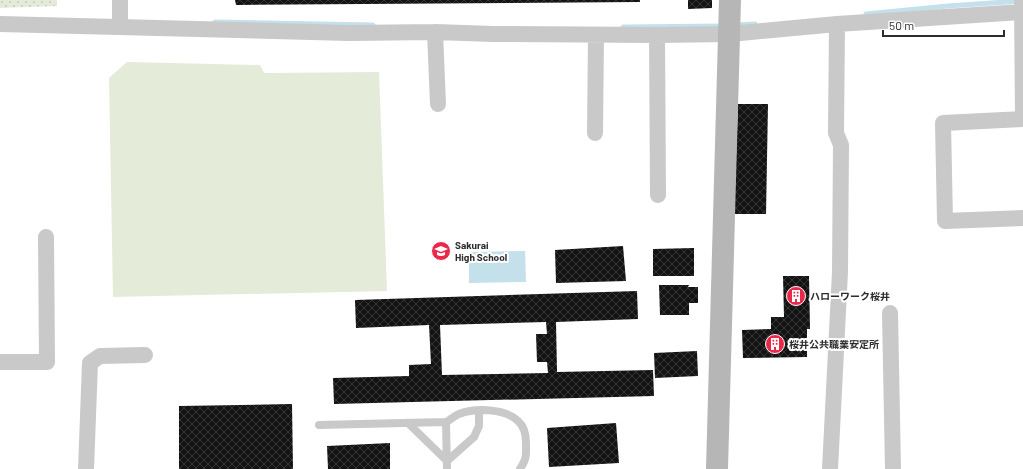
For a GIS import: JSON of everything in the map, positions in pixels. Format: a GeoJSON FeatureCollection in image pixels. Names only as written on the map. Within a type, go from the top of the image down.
{"type":"FeatureCollection","features":[{"type":"Feature","properties":{"kind":"street"},"geometry":{"type":"LineString","coordinates":[[717,469],[730,5]]}},
{"type":"Feature","properties":{"kind":"street"},"geometry":{"type":"LineString","coordinates":[[0,24],[120,15],[349,33],[435,32],[596,35],[730,34],[1022,7],[1023,119],[943,123],[945,221],[1023,218]]}},
{"type":"Feature","properties":{"kind":"street"},"geometry":{"type":"LineString","coordinates":[[830,469],[840,272],[841,145],[836,133],[837,24]]}},
{"type":"Feature","properties":{"kind":"street"},"geometry":{"type":"LineString","coordinates":[[435,32],[438,104]]}},
{"type":"Feature","properties":{"kind":"street"},"geometry":{"type":"LineString","coordinates":[[595,133],[596,35]]}},
{"type":"Feature","properties":{"kind":"street"},"geometry":{"type":"LineString","coordinates":[[657,35],[658,195]]}},
{"type":"Feature","properties":{"kind":"street"},"geometry":{"type":"LineString","coordinates":[[0,362],[47,362],[46,237]]}},
{"type":"Feature","properties":{"kind":"street"},"geometry":{"type":"LineString","coordinates":[[890,313],[893,469]]}},
{"type":"Feature","properties":{"kind":"street"},"geometry":{"type":"LineString","coordinates":[[86,469],[90,363],[100,356],[144,356]]}},
{"type":"Feature","properties":{"kind":"lane"},"geometry":{"type":"LineString","coordinates":[[447,465],[474,437],[479,426],[479,410]]}},
{"type":"Feature","properties":{"kind":"lane"},"geometry":{"type":"LineString","coordinates":[[319,425],[446,422],[458,414],[470,411],[479,410],[504,412],[518,421],[526,432],[526,459],[520,469]]}},
{"type":"Feature","properties":{"kind":"lane"},"geometry":{"type":"LineString","coordinates":[[446,422],[447,465]]}},
{"type":"Feature","properties":{"kind":"lane"},"geometry":{"type":"LineString","coordinates":[[408,423],[447,465]]}},
{"type":"Feature","properties":{"kind":"green space"},"geometry":{"type":"Polygon","coordinates":[[[0,0],[57,0],[57,6],[0,8],[0,0]]]}},
{"type":"Feature","properties":{"kind":"green space"},"geometry":{"type":"Polygon","coordinates":[[[127,62],[260,65],[264,73],[379,72],[387,291],[113,297],[109,78],[127,62]]]}},
{"type":"Feature","properties":{"kind":"water"},"geometry":{"type":"Polygon","coordinates":[[[525,251],[526,282],[469,283],[469,252],[525,251]]]}},
{"type":"Feature","properties":{"kind":"building"},"geometry":{"type":"Polygon","coordinates":[[[235,0],[640,0],[640,2],[236,5],[235,0]]]}},
{"type":"Feature","properties":{"kind":"building"},"geometry":{"type":"Polygon","coordinates":[[[688,0],[712,0],[712,8],[688,9],[688,0]]]}},
{"type":"Feature","properties":{"kind":"building"},"geometry":{"type":"Polygon","coordinates":[[[738,104],[768,104],[766,214],[734,214],[738,104]]]}},
{"type":"Feature","properties":{"kind":"building"},"geometry":{"type":"Polygon","coordinates":[[[623,246],[626,281],[556,283],[555,250],[623,246]]]}},
{"type":"Feature","properties":{"kind":"building"},"geometry":{"type":"Polygon","coordinates":[[[694,248],[694,276],[653,276],[653,249],[694,248]]]}},
{"type":"Feature","properties":{"kind":"building"},"geometry":{"type":"Polygon","coordinates":[[[783,276],[809,276],[810,329],[807,329],[807,357],[743,358],[742,330],[771,329],[771,317],[784,317],[783,276]]]}},
{"type":"Feature","properties":{"kind":"building"},"geometry":{"type":"Polygon","coordinates":[[[659,285],[689,285],[688,287],[698,287],[698,303],[689,303],[689,315],[660,315],[659,285]]]}},
{"type":"Feature","properties":{"kind":"building"},"geometry":{"type":"Polygon","coordinates":[[[637,291],[638,319],[556,322],[557,372],[653,370],[654,396],[334,404],[333,378],[409,376],[409,365],[431,364],[429,325],[356,328],[355,300],[637,291]],[[546,322],[440,325],[442,375],[548,373],[547,362],[537,362],[536,334],[547,334],[546,322]]]}},
{"type":"Feature","properties":{"kind":"building"},"geometry":{"type":"Polygon","coordinates":[[[697,351],[698,376],[655,378],[654,353],[697,351]]]}},
{"type":"Feature","properties":{"kind":"building"},"geometry":{"type":"Polygon","coordinates":[[[292,404],[293,469],[179,469],[179,406],[292,404]]]}},
{"type":"Feature","properties":{"kind":"building"},"geometry":{"type":"Polygon","coordinates":[[[616,423],[619,463],[549,467],[547,428],[616,423]]]}},
{"type":"Feature","properties":{"kind":"building"},"geometry":{"type":"Polygon","coordinates":[[[390,443],[390,469],[328,469],[327,446],[390,443]]]}},
{"type":"Feature","properties":{"kind":"waterway"},"geometry":{"type":"LineString","coordinates":[[866,14],[1020,1]]}},
{"type":"Feature","properties":{"kind":"waterway"},"geometry":{"type":"LineString","coordinates":[[215,22],[373,25]]}},
{"type":"Feature","properties":{"kind":"waterway"},"geometry":{"type":"LineString","coordinates":[[735,25],[755,24]]}},
{"type":"Feature","properties":{"kind":"waterway"},"geometry":{"type":"LineString","coordinates":[[623,27],[725,26]]}},
{"type":"Feature","properties":{"kind":"place","name":"Sakurai High School"},"geometry":{"type":"Point","coordinates":[441,251]}},
{"type":"Feature","properties":{"kind":"place","name":"ハローワーク桜井"},"geometry":{"type":"Point","coordinates":[796,296]}},
{"type":"Feature","properties":{"kind":"place","name":"桜井公共職業安定所"},"geometry":{"type":"Point","coordinates":[775,344]}}]}
